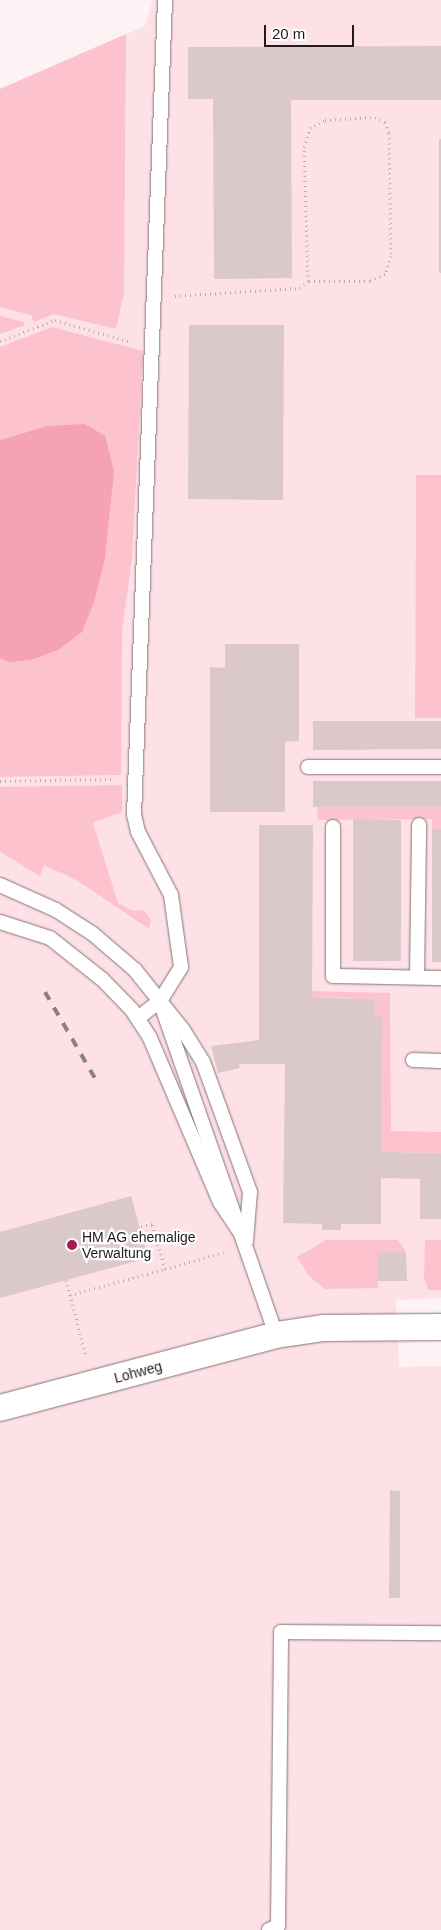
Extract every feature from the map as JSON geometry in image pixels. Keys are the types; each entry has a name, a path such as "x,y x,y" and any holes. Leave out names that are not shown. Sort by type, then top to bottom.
{"street":[{"name":"Lohweg","path":"0,1408 276,1335 324,1328 441,1327"}],"lane":[{"path":"138,1018 160,1001 181,966 177,923 171,895 138,832 134,815 142,557 153,348 165,0"},
{"path":"308,767 441,767"},
{"path":"417,977 419,825"},
{"path":"333,827 333,976 441,978"},
{"path":"0,885 56,910 93,934 135,970 160,1001 203,1062 250,1192 246,1243"},
{"path":"0,922 50,938 68,950 102,979 138,1018 150,1038 220,1202 246,1243"},
{"path":"160,1001 246,1243 276,1335"},
{"path":"413,1060 441,1061"},
{"path":"269,1930 278,1926 281,1632 441,1633"}],"path":[{"path":"155,297 300,288 308,280 370,281 385,274 391,256 389,133 385,122 375,117 325,120 310,128 304,147 308,280"},
{"path":"0,341 55,320 153,348"},
{"path":"0,781 136,779"},
{"path":"139,1227 152,1224 165,1268"},
{"path":"70,1295 246,1243"},
{"path":"66,1280 93,1384"}],"shaded area":[{"path":"153,0 441,0 441,475 416,476 415,718 441,718 441,1298 396,1300 399,1367 441,1366 441,1930 0,1930 0,89 145,26"},
{"path":"126,34 124,293 116,329 54,314 34,322 31,315 0,307 0,89"},
{"path":"0,316 24,322 25,325 0,334"},
{"path":"52,327 143,351 132,558 122,631 121,775 0,777 0,658 9,662 47,426 0,440 0,347"},
{"path":"85,424 105,436 114,471 105,558 94,602 82,632 58,650 31,660 9,662 0,658 0,440 47,426"},
{"path":"416,475 441,475 441,718 415,718"},
{"path":"122,785 122,812 93,823 118,903 133,911 144,910 151,920 149,929 78,881 44,865 40,876 0,852 0,787"},
{"path":"317,807 441,807 441,829 432,829 432,819 318,820"},
{"path":"312,991 390,993 391,1131 441,1132 441,1153 381,1152 382,1017 375,1017 348,998 312,997"},
{"path":"326,1240 398,1240 406,1252 377,1252 378,1288 325,1289 309,1276 297,1257"},
{"path":"425,1240 441,1240 441,1290 428,1290 424,1277"}],"building":[{"path":"441,46 441,100 291,100 292,278 214,279 213,99 188,99 188,47"},
{"path":"439,139 441,139 441,273 439,273"},
{"path":"189,325 284,325 283,500 188,499"},
{"path":"225,644 299,644 299,741 285,742 285,812 210,812 210,667 225,668"},
{"path":"313,721 441,721 441,749 313,750"},
{"path":"313,781 441,781 441,807 313,807"},
{"path":"353,819 401,820 401,961 353,961"},
{"path":"259,825 313,825 312,997 375,1000 375,1017 382,1017 381,1152 441,1153 441,1219 420,1219 420,1179 381,1178 381,1224 341,1224 341,1230 322,1230 322,1224 283,1223 285,1064 239,1064 240,1068 218,1073 211,1046 259,1040"},
{"path":"432,829 441,829 441,962 432,962"},
{"name":"HM AG ehemalige Verwaltung","path":"131,1196 148,1258 0,1298 0,1232"},
{"path":"377,1252 406,1252 407,1281 377,1281"},
{"path":"390,1490 400,1491 400,1598 389,1598"}],"railway":[{"path":"45,992 99,1085"}],"place":[{"name":"HM AG ehemalige Verwaltung","path":"72,1245"}]}
